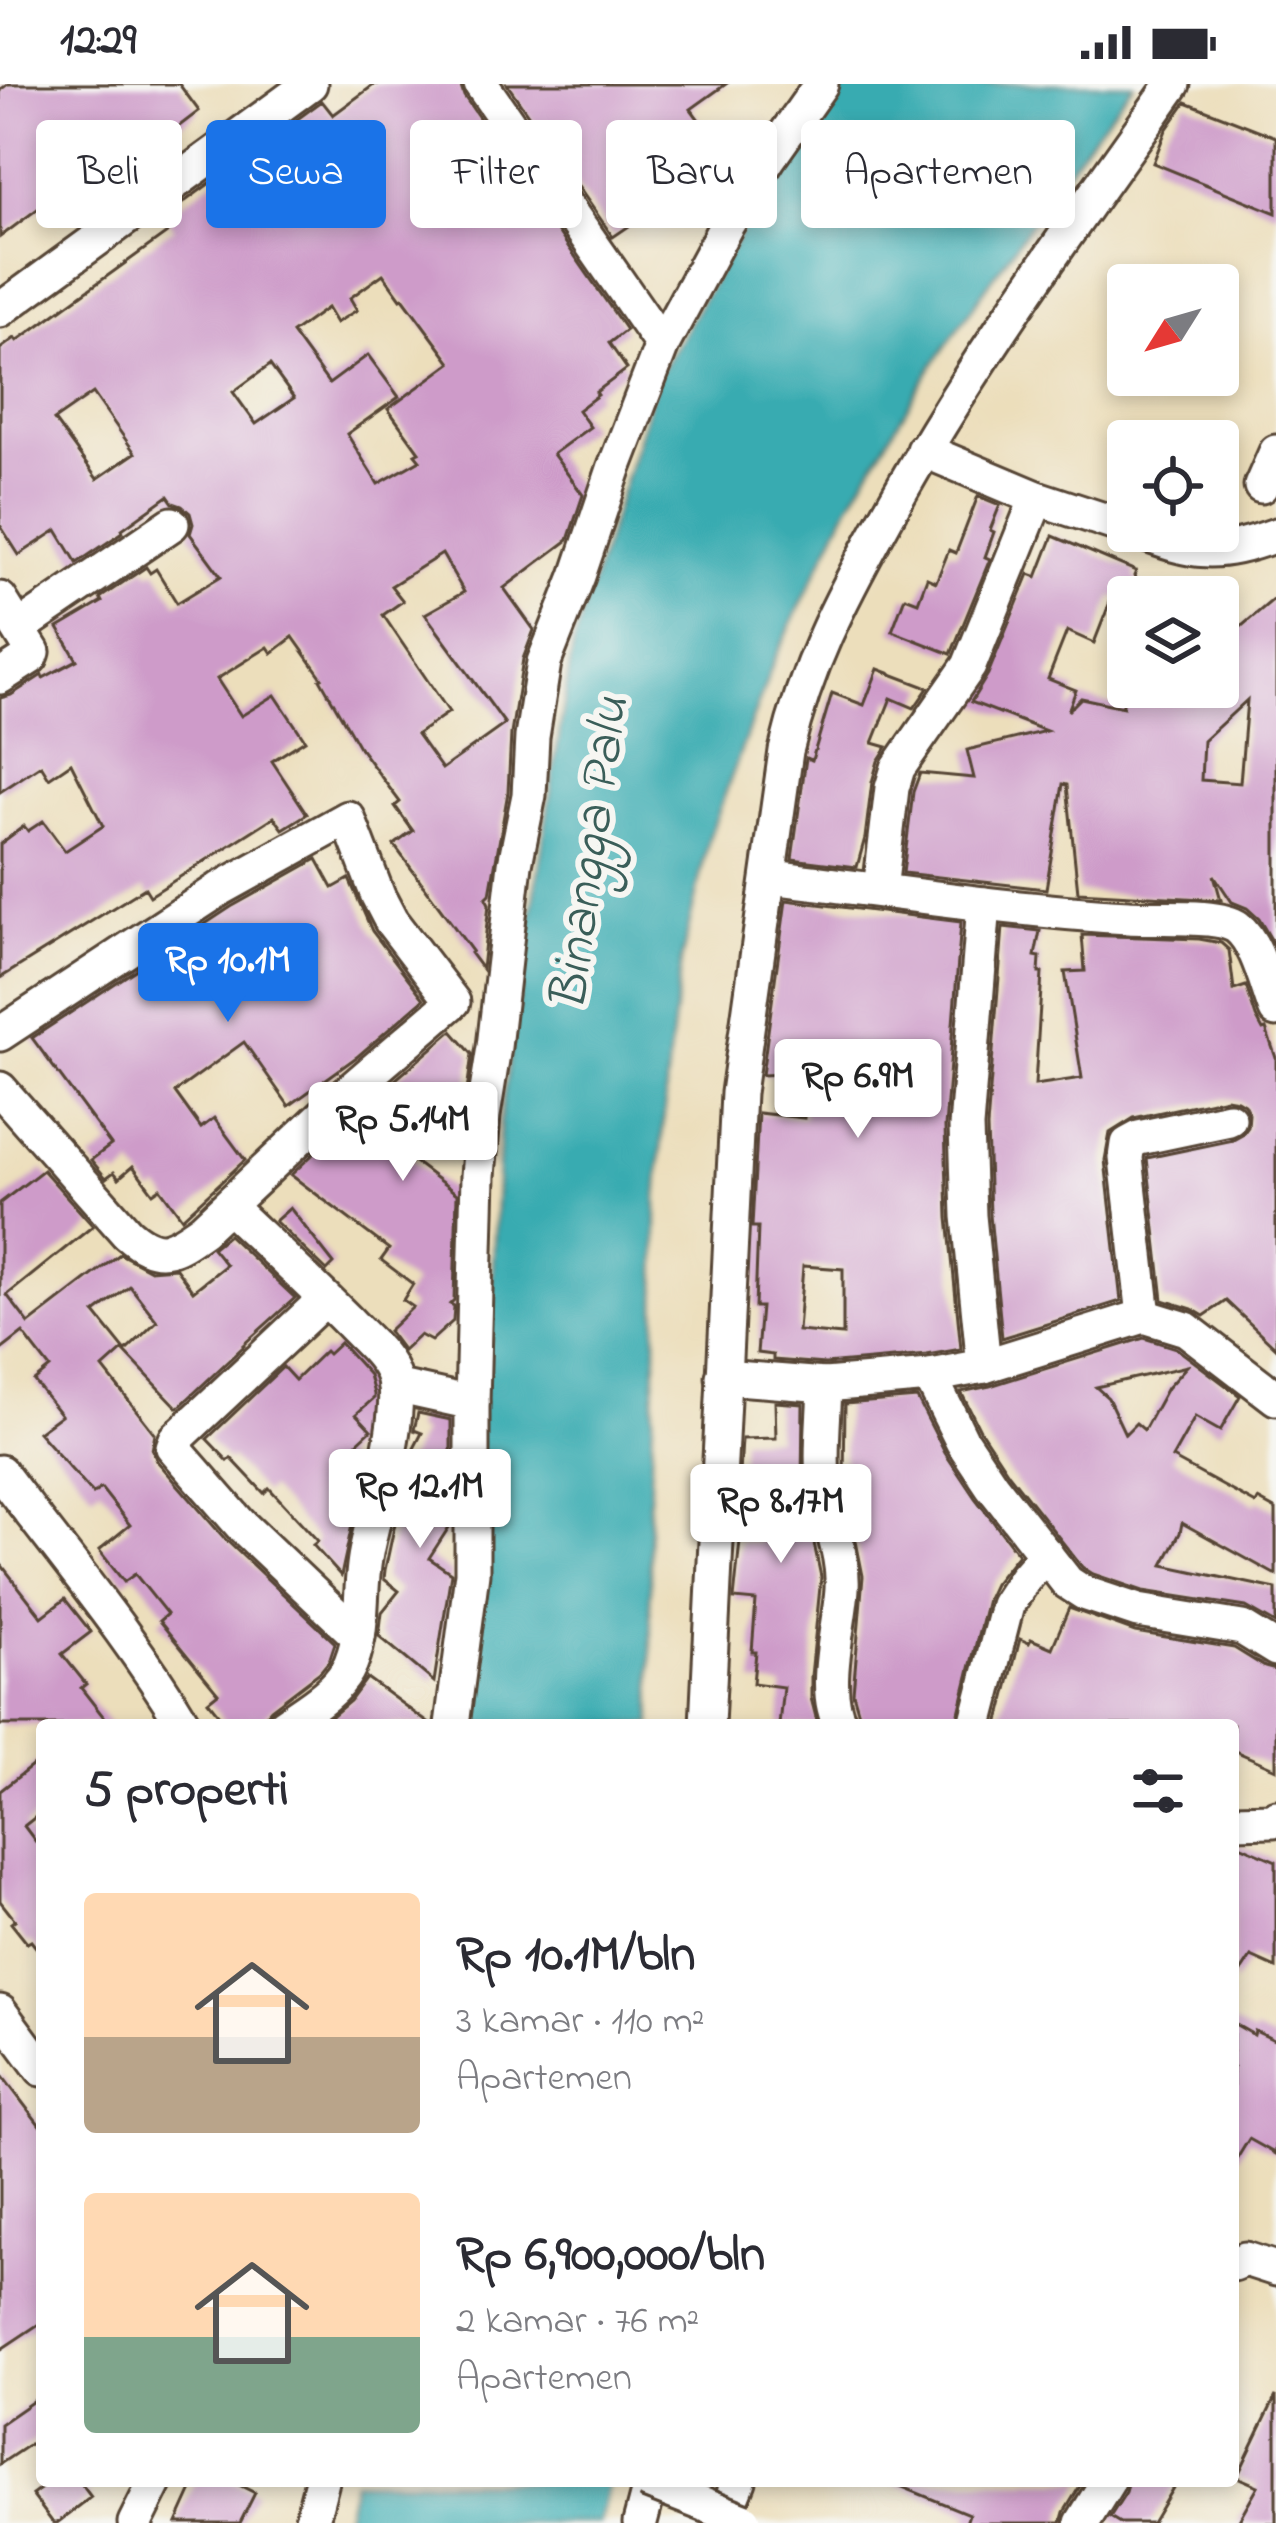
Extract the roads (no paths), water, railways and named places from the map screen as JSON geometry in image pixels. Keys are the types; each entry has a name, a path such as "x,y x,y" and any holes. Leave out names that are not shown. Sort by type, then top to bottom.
{"street":[{"path":"0,310 310,84"},
{"path":"481,84 662,345"},
{"path":"453,1719 472,1573 472,1403 483,1116 544,662 662,345 726,226 821,84"},
{"path":"707,1719 739,1093 786,751 800,696 844,594 923,450 977,364 1173,84"},
{"path":"923,450 1037,498 1107,521"},
{"path":"1261,486 1276,452"},
{"path":"880,890 898,769 969,666 1037,498"},
{"path":"19,628 172,524"},
{"path":"1239,547 1276,535"},
{"path":"0,599 32,655 0,677"},
{"path":"0,1034 220,889 348,818 391,921 494,1047"},
{"path":"770,877 984,904 1126,917 1220,919 1238,928 1250,943 1276,1010"},
{"path":"984,904 966,1127 969,1216 984,1366"},
{"path":"0,1089 111,1215 145,1248 162,1250 177,1246 229,1207 346,1094 453,1002"},
{"path":"1144,1316 1128,1144 1229,1119"},
{"path":"229,1207 384,1360 395,1385 386,1465 364,1557 358,1636 346,1672 325,1696 292,1719"},
{"path":"325,1299 176,1439 173,1447 241,1525 358,1636"},
{"path":"723,1377 825,1385 930,1376 984,1366 1144,1316 1186,1329 1276,1398"},
{"path":"930,1376 962,1441 1067,1582 1084,1593 1138,1611 1242,1628 1276,1649"},
{"path":"395,1385 472,1403"},
{"path":"825,1385 824,1495 843,1583 832,1685 838,1719"},
{"path":"0,1472 110,1612 180,1719"},
{"path":"978,1719 1007,1605 1046,1554"},
{"path":"1239,1821 1275,1819"},
{"path":"0,2012 36,2061"},
{"path":"1239,2261 1245,2258 1276,2269"},
{"path":"135,2523 153,2487"},
{"path":"311,2523 320,2487"},
{"path":"640,2523 647,2487"},
{"path":"663,2487 740,2519 740,2487"},
{"path":"1082,2523 1104,2487"}],"water":[{"path":"846,84 1134,84 1075,159 1075,120 820,120"},
{"name":"Binangga Palu","path":"801,147 801,228 1028,228 930,369 849,505 775,658 709,838 681,961 657,1200 649,1503 652,1719 471,1719 473,1491 492,1283 500,1121 573,644 657,378 744,228 777,228 777,180"},
{"path":"352,2487 608,2487 600,2523 343,2523"}]}
